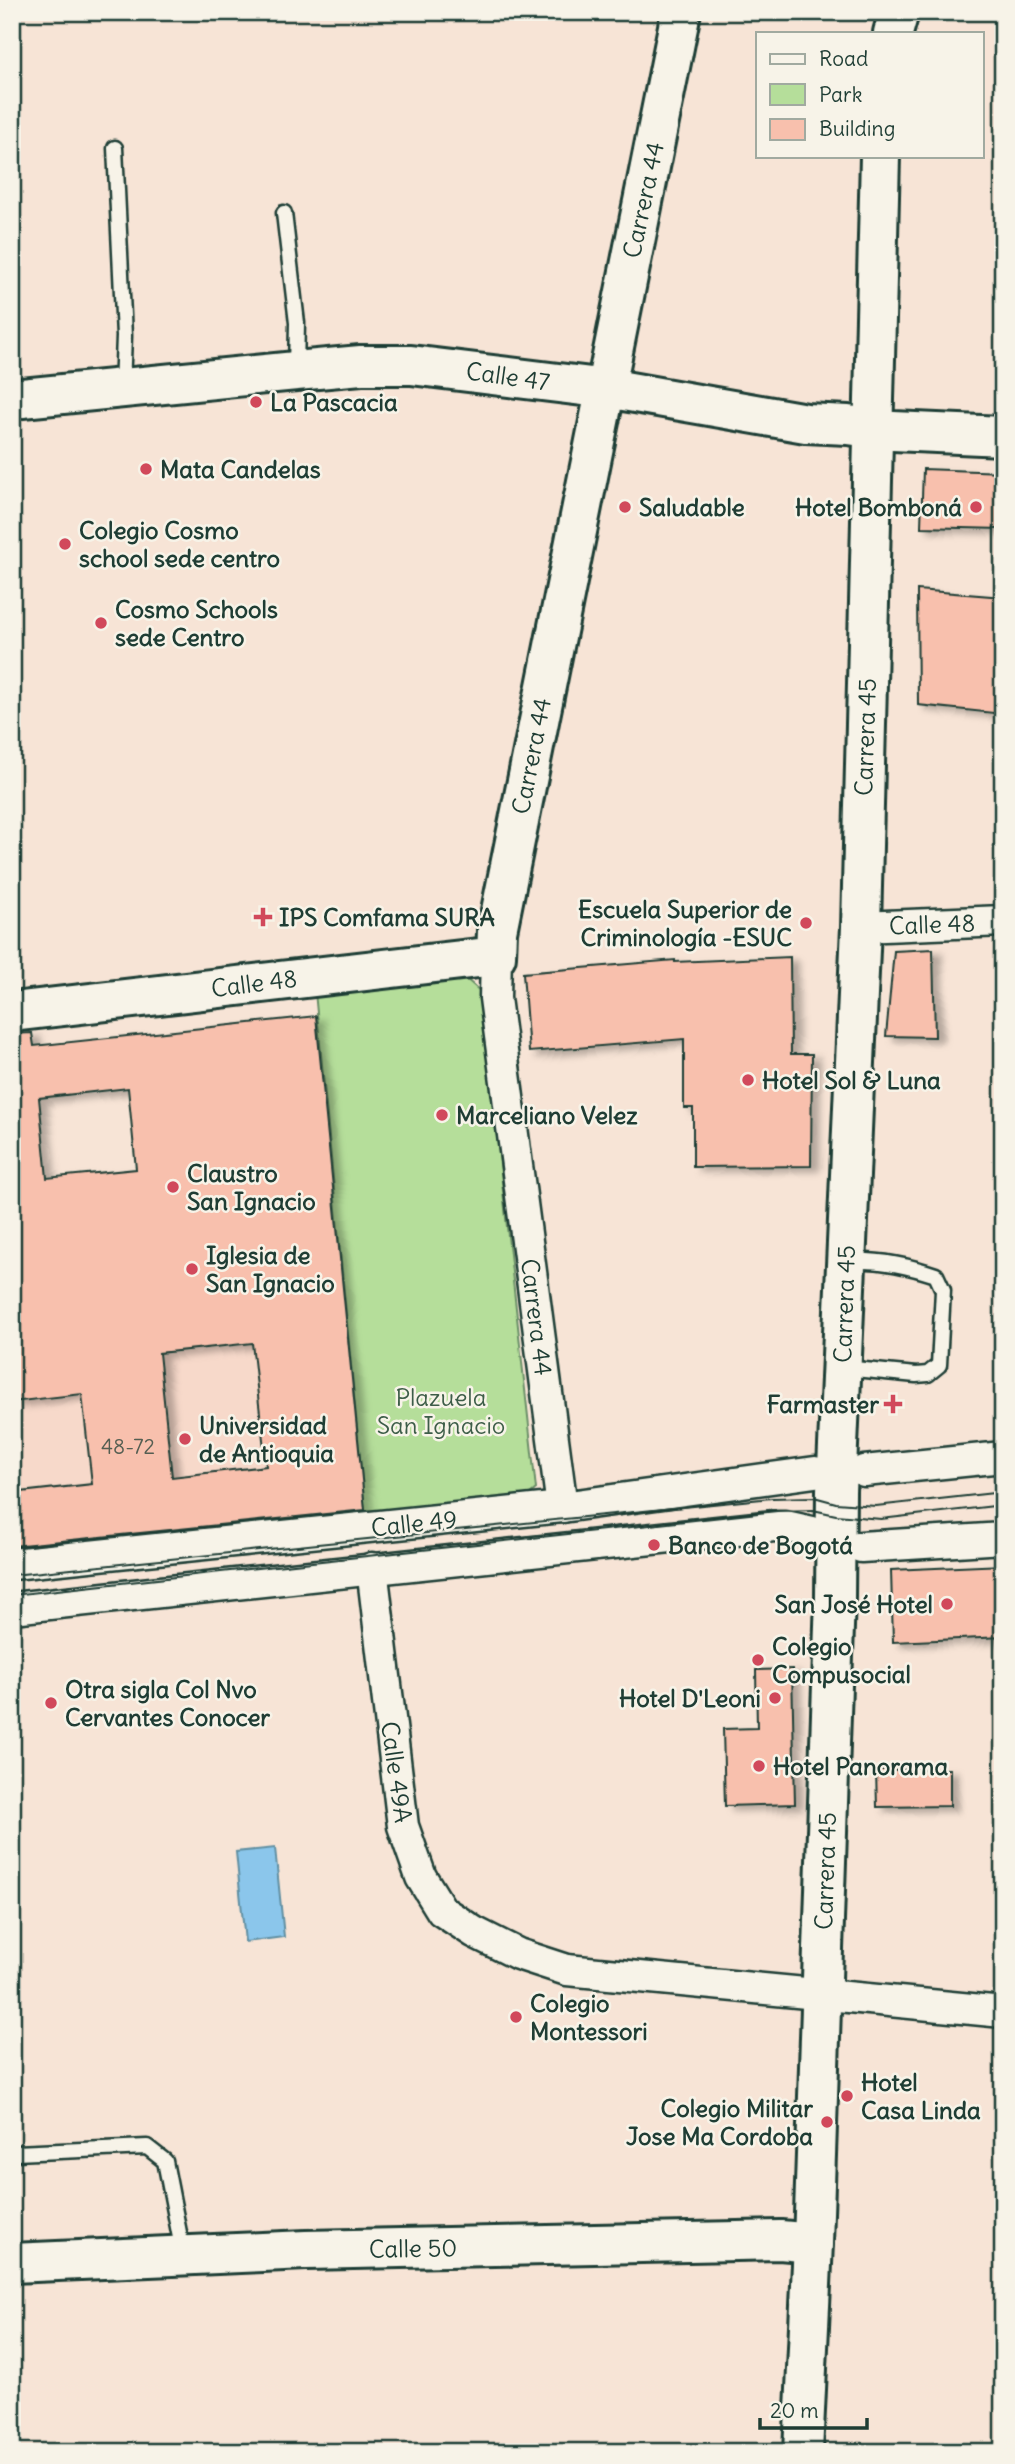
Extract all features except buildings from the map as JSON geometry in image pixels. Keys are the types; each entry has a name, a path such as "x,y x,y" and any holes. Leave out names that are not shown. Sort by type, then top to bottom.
{"street":[{"name":"Carrera 44","path":"562,1507 495,998 497,931 681,12"},
{"path":"883,32 884,12"},
{"path":"893,32 899,12"},
{"name":"Carrera 45","path":"803,2452 813,2243 842,1368 860,927 880,158"},
{"name":"Calle 47","path":"12,399 361,365 411,365 605,390 806,423 1003,436"},
{"name":"Calle 48","path":"860,927 1003,921"},
{"name":"Calle 48","path":"12,1012 496,956"},
{"path":"864,1471 1003,1457"},
{"name":"Calle 49","path":"12,1564 562,1507 815,1472"},
{"name":"Calle 49","path":"12,1608 774,1526 812,1532"},
{"path":"861,1547 1003,1538"},
{"name":"Calle 49A","path":"372,1568 403,1826 421,1877 442,1910 474,1932 518,1954 567,1970 821,1994"},
{"path":"821,1994 1003,2012"},
{"name":"Calle 50","path":"12,2263 184,2254 780,2240 813,2243"}],"lane":[{"path":"115,148 124,336 122,389"},
{"path":"284,213 297,323 296,371"},
{"path":"842,1368 928,1374 939,1365 943,1290 936,1275 914,1267 871,1260 846,1261"},
{"path":"16,2154 147,2147 165,2161 184,2254"}],"shaded area":[{"name":"Universidad de Antioquia","path":"347,1311 366,1520 12,1558 12,1358 49,1345"}],"green space":[{"name":"Plazuela San Ignacio","path":"464,977 481,992 536,1489 530,1494 366,1520 315,992"}],"water":[{"path":"275,1848 284,1937 245,1942 236,1852"}],"tram line":[{"path":"12,1575 772,1498 814,1497 836,1503 876,1506 1003,1492"},
{"path":"12,1595 777,1511 813,1510 881,1519 1003,1505"}],"place":[{"name":"La Pascacia","path":"256,402"},
{"name":"Mata Candelas","path":"146,469"},
{"name":"Saludable","path":"625,507"},
{"name":"Hotel Bomboná","path":"976,507"},
{"name":"Colegio Cosmo school sede centro","path":"65,544"},
{"name":"Cosmo Schools sede Centro","path":"101,623"},
{"name":"IPS Comfama SURA","path":"263,917"},
{"name":"Escuela Superior de Criminología -ESUC","path":"806,923"},
{"name":"Hotel Sol & Luna","path":"748,1080"},
{"name":"Marceliano Velez","path":"442,1115"},
{"name":"Claustro San Ignacio","path":"173,1187"},
{"name":"Iglesia de San Ignacio","path":"192,1269"},
{"name":"Farmaster","path":"893,1404"},
{"name":"Universidad de Antioquia","path":"185,1439"},
{"name":"Banco de Bogotá","path":"654,1545"},
{"name":"San José Hotel","path":"947,1604"},
{"name":"Colegio Compusocial","path":"758,1660"},
{"name":"Hotel D'Leoni","path":"775,1698"},
{"name":"Otra sigla Col Nvo Cervantes Conocer","path":"51,1703"},
{"name":"Hotel Panorama","path":"759,1766"},
{"name":"Colegio Montessori","path":"516,2017"},
{"name":"Hotel Casa Linda","path":"847,2096"},
{"name":"Colegio Militar Jose Ma Cordoba","path":"827,2122"}]}
